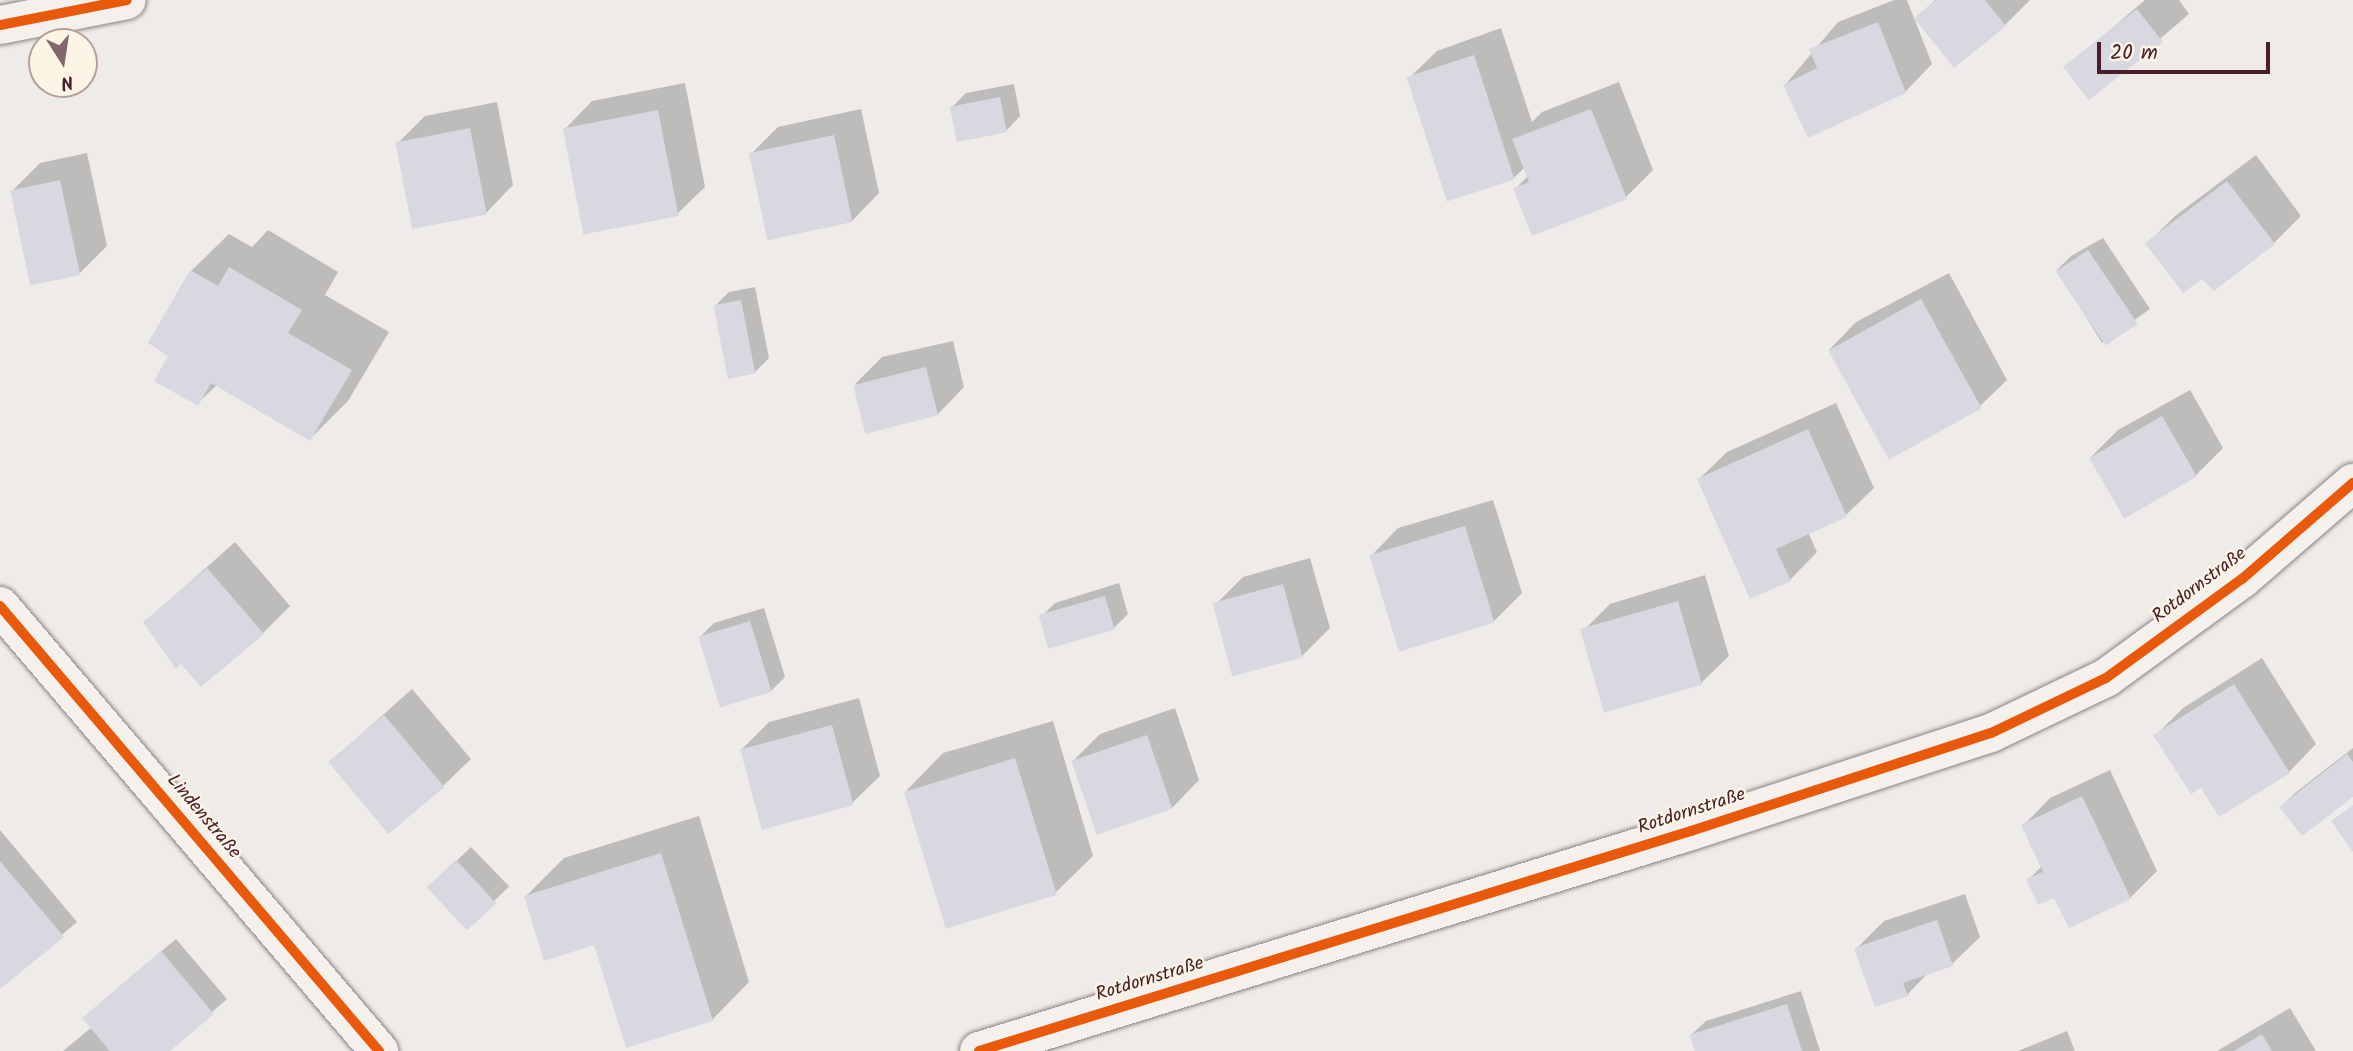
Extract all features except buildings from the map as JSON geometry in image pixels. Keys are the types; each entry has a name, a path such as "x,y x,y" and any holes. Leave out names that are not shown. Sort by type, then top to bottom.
{"street":[{"path":"0,25 127,0"},
{"name":"Rotdornstraße","path":"979,1051 1691,831 1991,733 2106,678 2242,579 2353,483"},
{"name":"Lindenstraße","path":"0,606 379,1051"}],"cycle path":[{"path":"0,25 127,0"},
{"path":"979,1051 1691,831 1991,733 2106,678 2242,579 2353,483"},
{"path":"0,606 379,1051"}]}
